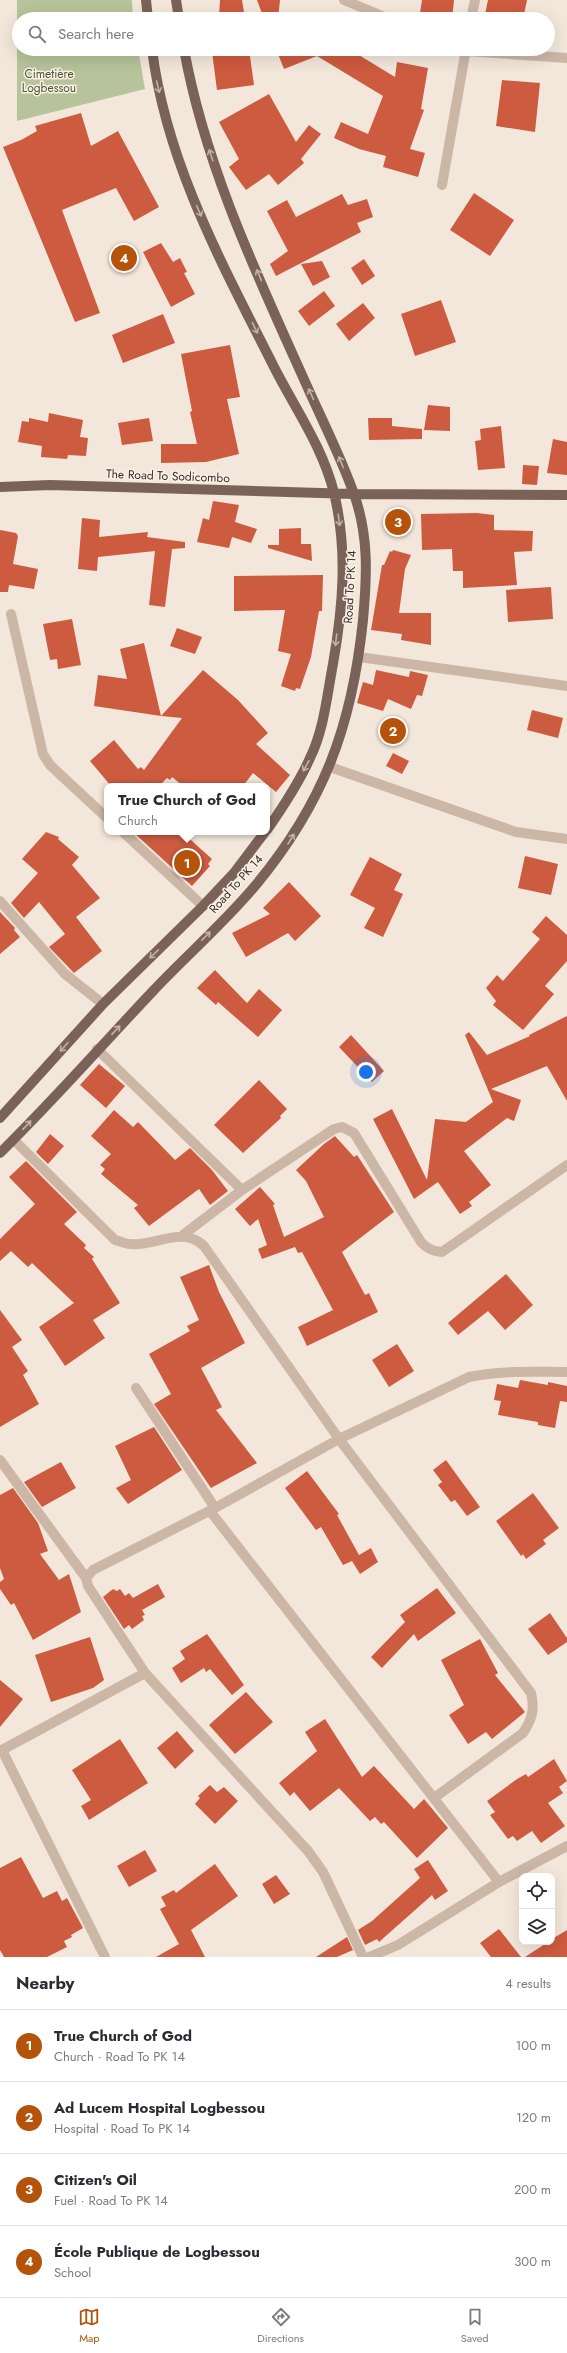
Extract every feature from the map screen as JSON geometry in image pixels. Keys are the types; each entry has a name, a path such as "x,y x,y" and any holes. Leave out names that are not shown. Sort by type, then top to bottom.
{"main road":[{"path":"146,0 147,12"},
{"path":"176,0 178,12"},
{"name":"Road To PK 14","path":"153,56 155,75 169,133 188,186 270,360 313,439 334,494 342,546 344,581 335,653 324,712 311,756 292,792 270,825"},
{"name":"Road To PK 14","path":"0,1153 14,1140 97,1050 253,889 285,848 313,801 330,767 348,716 359,657 366,582 365,542 354,494 218,178 201,125 186,56"},
{"name":"The Road To Sodicombo","path":"0,487 50,485 334,494 567,495"},
{"name":"Road To PK 14","path":"0,1118 103,1004 203,906 234,872 263,835"}],"street":[{"path":"344,0 372,12"},
{"path":"472,12 475,0"},
{"path":"442,185 463,56"},
{"path":"541,56 567,58"},
{"path":"11,614 43,754 50,765 104,815"},
{"path":"359,657 567,686"},
{"path":"330,767 516,832 567,839"},
{"path":"126,835 203,906"},
{"path":"0,901 65,974 103,1004"},
{"path":"97,1050 242,1190"},
{"path":"183,1235 242,1190 334,1129 342,1127 354,1133 421,1242 427,1248 442,1252 567,1164"},
{"path":"14,1140 115,1240 129,1244 183,1235 196,1239 204,1246 339,1439 531,1693 534,1706 532,1718 523,1733 434,1798"},
{"path":"86,1578 94,1570 212,1510 339,1439 469,1377 490,1372 567,1372"},
{"path":"136,1388 212,1510 499,1882"},
{"path":"0,1460 86,1578 88,1586 145,1673 308,1851 323,1872 363,1957"},
{"path":"105,1957 1,1750 145,1673"},
{"path":"369,1957 398,1945 499,1882 567,1846"}],"green space":[{"name":"Cimetière Logbessou","path":"17,0 132,0 133,12 17,12"},
{"name":"Cimetière Logbessou","path":"17,56 139,56 145,89 17,121"}],"building":[{"path":"220,0 242,0 244,12 219,12"},
{"path":"257,0 280,0 279,12 261,12"},
{"path":"422,0 454,0 453,12 420,12"},
{"path":"488,0 527,0 524,12 485,12"},
{"path":"213,56 250,56 254,85 217,90"},
{"path":"279,56 317,56 284,69"},
{"path":"317,56 360,56 395,77 397,62 428,68 421,109 424,110 410,149 425,153 418,177 383,167 386,156 359,149 334,138 341,122 368,134 383,96"},
{"path":"502,80 540,83 535,132 496,126"},
{"path":"269,94 296,142 309,125 321,134 301,159 304,163 278,185 269,174 246,190 229,167 239,159 219,122"},
{"path":"81,113 91,146 118,131 159,207 134,221 116,188 62,210 100,313 75,322 3,147 21,140 37,131 35,126"},
{"path":"474,193 514,220 490,256 450,230"},
{"path":"342,194 348,205 367,199 373,217 357,223 361,232 276,276 270,264 288,251 267,211 287,200 296,217"},
{"path":"161,243 173,262 180,258 187,272 184,273 195,294 171,307 143,252"},
{"path":"364,259 375,276 362,285 351,268"},
{"path":"322,261 330,277 313,286 301,264"},
{"path":"324,291 335,306 309,326 298,311"},
{"path":"441,300 456,342 415,356 401,314"},
{"path":"363,303 375,318 349,341 336,324"},
{"path":"163,314 175,343 123,363 112,335"},
{"path":"230,345 240,397 227,399 239,454 206,462 161,463 161,444 197,444 190,412 192,411 181,354"},
{"path":"428,405 450,407 450,431 424,430"},
{"path":"49,413 83,420 80,437 88,438 86,456 68,455 67,459 41,457 42,446 18,442 22,421 29,422 29,418 48,422"},
{"path":"149,418 153,441 122,445 118,423"},
{"path":"368,418 392,418 392,426 422,429 422,439 369,440"},
{"path":"501,426 505,468 478,470 475,441 481,440 480,429"},
{"path":"553,439 567,442 567,475 547,473"},
{"path":"523,465 539,466 537,485 522,484"},
{"path":"213,501 239,505 235,522 257,529 251,543 232,537 229,548 197,542 203,518 209,520"},
{"path":"477,513 494,515 494,530 533,531 532,551 514,552 517,585 463,588 463,571 453,571 452,549 422,550 421,514"},
{"path":"82,518 100,520 99,537 148,532 147,537 185,542 185,548 172,549 165,607 149,605 155,551 98,557 97,571 78,569"},
{"path":"301,528 301,544 311,544 312,561 268,548 268,545 279,545 279,529"},
{"path":"0,530 16,533 18,536 13,564 38,569 34,589 9,585 8,592 0,592"},
{"path":"393,550 411,555 405,569 399,613 431,613 431,645 401,640 402,634 371,630 382,565 384,565 390,551 392,552"},
{"path":"323,575 322,611 319,611 311,657 300,689 296,688 295,691 281,686 291,654 278,651 285,610 234,611 234,576"},
{"path":"551,587 553,619 508,622 506,590"},
{"path":"72,619 81,665 58,669 57,659 50,660 43,624"},
{"path":"177,628 202,637 195,654 170,646"},
{"path":"144,643 161,716 94,706 98,675 127,679 120,649"},
{"path":"203,670 238,700 268,733 256,744 290,775 276,792 270,787 270,783 265,783 253,773 245,783 179,783 172,777 170,780 167,778 162,783 108,783 90,761 114,740 138,769 141,767 144,770 182,718 161,716"},
{"path":"376,670 409,677 410,671 428,675 422,696 417,695 411,709 388,699 383,711 357,703 363,682 373,685"},
{"path":"532,710 563,718 558,738 527,730"},
{"path":"393,753 409,761 402,774 386,766"},
{"path":"46,832 59,837 58,839 79,857 72,865 100,898 76,917 102,951 74,973 49,947 65,934 39,902 24,918 11,903 38,873 22,859"},
{"path":"136,835 185,835 212,859 208,864 210,866 192,886"},
{"path":"525,856 558,864 551,895 518,888"},
{"path":"370,857 402,874 394,890 403,894 383,937 364,928 375,908 350,895"},
{"path":"289,882 321,916 295,941 288,933 246,957 232,933 270,914 263,908"},
{"path":"0,912 15,928 14,930 20,937 0,954"},
{"path":"546,916 567,935 567,961 545,986 554,994 523,1030 493,1005 496,1001 486,988 497,975 503,981 540,939 532,932"},
{"path":"215,970 247,1003 259,989 282,1010 258,1037 218,1002 216,1005 197,988"},
{"path":"567,1016 567,1101 547,1066 491,1089 521,1100 514,1121 507,1118 464,1151 491,1185 469,1202 472,1206 460,1214 438,1182 414,1199 373,1119 392,1109 427,1180 435,1119 466,1122 493,1102 465,1035 469,1032 487,1055 530,1036 529,1035"},
{"path":"351,1035 384,1071 372,1082 339,1047"},
{"path":"99,1064 125,1086 106,1108 80,1085"},
{"path":"259,1080 287,1109 280,1116 281,1118 243,1153 214,1125"},
{"path":"114,1110 133,1127 138,1122 175,1160 190,1148 212,1170 228,1191 210,1205 199,1189 149,1226 134,1208 138,1205 101,1174 105,1169 100,1165 111,1154 91,1136"},
{"path":"50,1134 64,1146 48,1164 36,1152"},
{"path":"335,1136 354,1157 357,1155 394,1212 342,1252 365,1295 369,1293 378,1312 307,1346 298,1327 333,1310 302,1252 298,1253 295,1247 262,1259 258,1249 267,1245 258,1219 250,1226 235,1209 260,1187 275,1204 273,1205 284,1237 324,1217 306,1181 296,1170"},
{"path":"26,1161 77,1212 64,1224 86,1245 84,1248 94,1257 92,1259 120,1303 93,1320 105,1338 65,1366 39,1327 74,1303 32,1263 28,1267 11,1251 0,1261 0,1239 35,1204 9,1177"},
{"path":"209,1265 219,1292 245,1343 201,1368 222,1407 216,1410 257,1463 211,1488 154,1404 171,1394 149,1354 190,1331 187,1326 199,1320 180,1277"},
{"path":"506,1274 533,1305 505,1330 488,1311 458,1335 448,1323"},
{"path":"0,1310 22,1340 12,1347 28,1371 23,1375 39,1404 0,1427"},
{"path":"397,1344 414,1371 389,1387 372,1360"},
{"path":"520,1380 548,1385 548,1382 567,1386 567,1402 560,1401 555,1428 538,1425 538,1422 498,1415 501,1401 494,1400 497,1384 518,1388"},
{"path":"154,1427 182,1470 128,1504 116,1488 131,1480 115,1446"},
{"path":"446,1460 480,1507 467,1516 455,1500 451,1502 438,1485 442,1482 433,1470"},
{"path":"61,1462 76,1488 42,1507 24,1482"},
{"path":"307,1471 339,1514 337,1515 359,1555 371,1548 378,1562 360,1574 352,1561 343,1565 321,1527 316,1530 285,1488"},
{"path":"13,1488 38,1523 48,1551 40,1554 59,1580 69,1574 81,1612 33,1640 14,1603 11,1605 0,1589 0,1582 4,1579 0,1568 0,1495"},
{"path":"533,1493 559,1528 543,1540 546,1544 526,1559 523,1554 521,1556 496,1521"},
{"path":"158,1584 165,1597 142,1610 145,1615 142,1616 144,1620 132,1629 129,1625 124,1629 103,1597 113,1589 117,1591 120,1589 125,1596 129,1593 133,1598"},
{"path":"437,1588 456,1613 418,1641 414,1634 382,1668 371,1657 405,1622 400,1615"},
{"path":"550,1613 567,1638 567,1642 548,1655 528,1629"},
{"path":"207,1634 244,1685 232,1695 210,1669 206,1672 204,1668 181,1683 172,1668 185,1659 180,1651"},
{"path":"90,1637 104,1680 93,1688 51,1702 35,1655"},
{"path":"480,1639 498,1673 495,1675 525,1712 492,1739 486,1732 468,1744 449,1715 464,1705 441,1660"},
{"path":"0,1680 23,1699 0,1727"},
{"path":"246,1692 273,1722 235,1754 209,1725"},
{"path":"325,1719 362,1777 374,1766 414,1809 424,1799 448,1828 417,1858 384,1822 381,1824 375,1817 370,1821 339,1788 310,1811 294,1792 290,1796 279,1783 317,1751 305,1732"},
{"path":"177,1731 194,1751 175,1769 157,1748"},
{"path":"120,1739 148,1783 89,1820 81,1806 91,1800 72,1770"},
{"path":"554,1759 567,1781 559,1787 563,1793 548,1803 565,1826 541,1843 532,1831 517,1841 513,1836 508,1839 490,1815 495,1812 487,1801 517,1779 526,1774 528,1777"},
{"path":"210,1785 217,1792 224,1787 238,1801 215,1824 195,1804 200,1798 198,1796"},
{"path":"145,1850 157,1871 129,1887 117,1866"},
{"path":"21,1857 43,1898 57,1891 62,1901 67,1898 83,1928 71,1935 72,1937 64,1941 67,1947 47,1957 4,1957 0,1950 0,1868"},
{"path":"428,1860 448,1891 435,1900 432,1895 379,1942 377,1939 365,1945 358,1930 372,1921 420,1878 414,1869"},
{"path":"215,1864 238,1896 191,1930 205,1957 156,1957 179,1944 160,1909 166,1906 161,1897 174,1890 176,1893"},
{"path":"276,1875 290,1894 274,1904 262,1884"},
{"path":"499,1929 521,1957 491,1957 480,1943"},
{"path":"567,1930 567,1957 525,1957 543,1945 555,1945 555,1937"},
{"path":"347,1937 353,1950 337,1957 316,1957"}],"place":[{"name":"École Publique de Logbessou","path":"124,258"},
{"name":"Citizen's Oil","path":"398,522"},
{"name":"Ad Lucem Hospital Logbessou","path":"393,731"},
{"name":"True Church of God","path":"187,863"}]}
